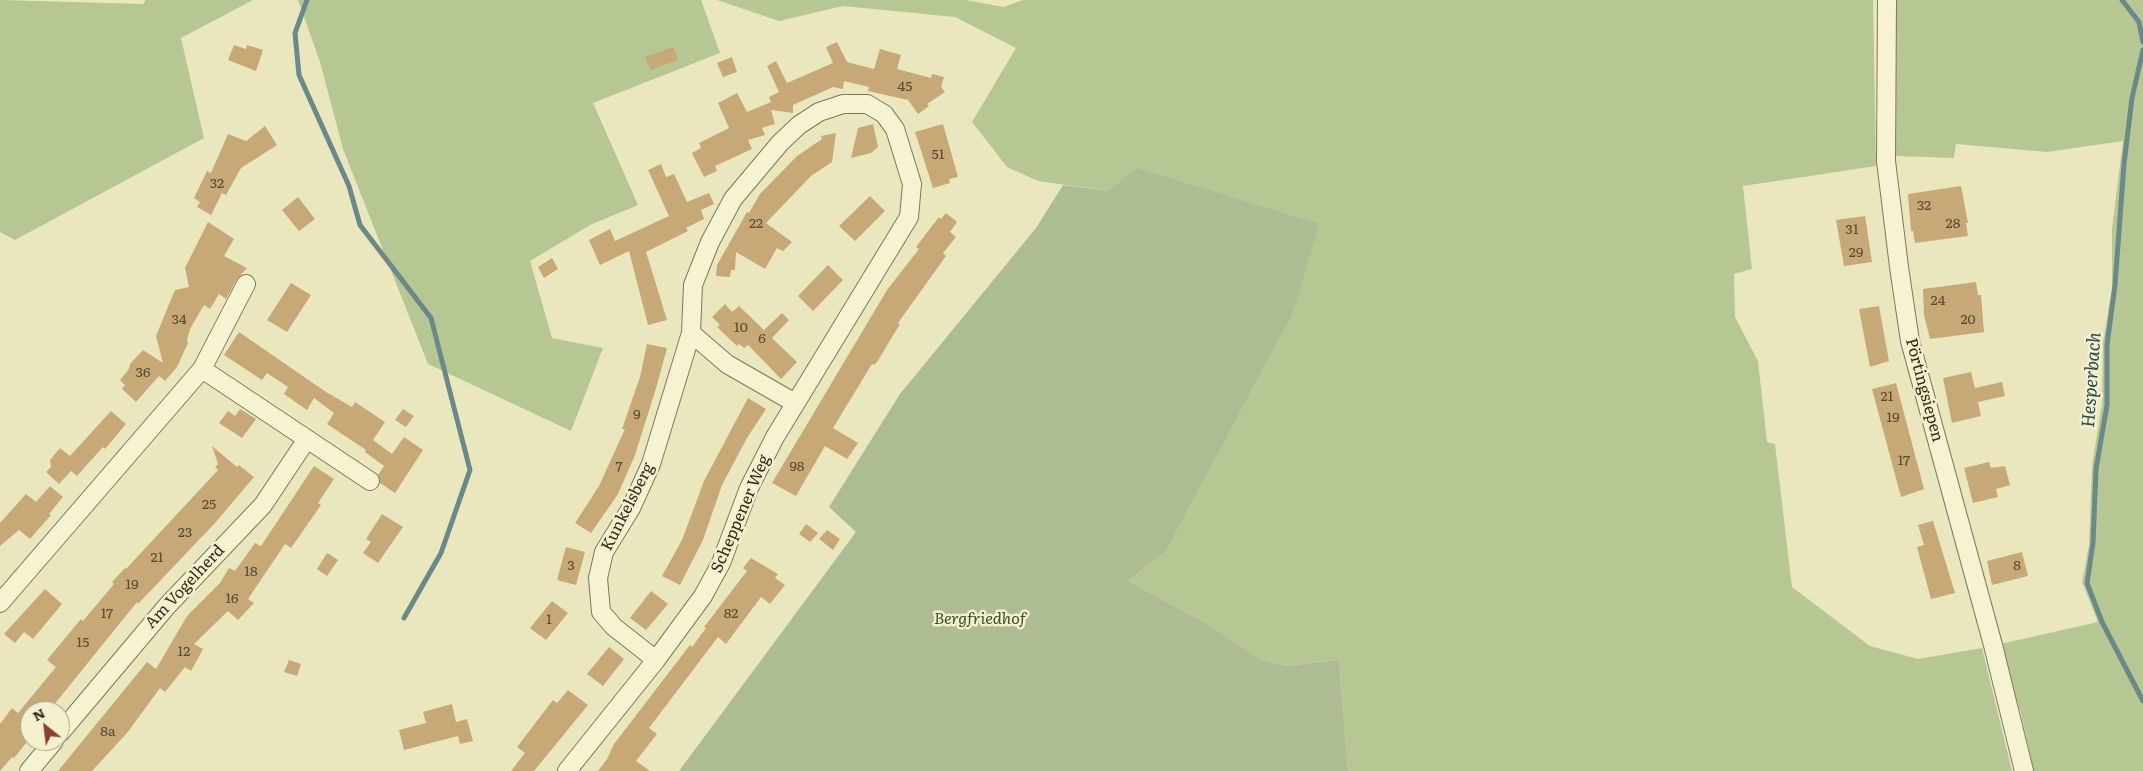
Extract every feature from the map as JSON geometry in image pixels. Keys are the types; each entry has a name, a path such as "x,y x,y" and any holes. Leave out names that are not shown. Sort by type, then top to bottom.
{"street":[{"name":"Pörtingsiepen","path":"1887,0 1886,161 1910,340 1993,644 2024,771"},
{"name":"Kunkelsberg","path":"656,660 614,627 601,612 598,578 604,552 631,508 650,464 691,333 694,285 710,242 733,199 780,143 798,125 819,112 843,104 867,104 884,114 895,128 912,184 909,217"},
{"name":"Scheppener Weg","path":"567,771 656,660 703,596 722,563 749,488 775,437 909,217"},
{"path":"0,604 202,369 246,284"},
{"path":"691,333 727,364 795,403"},
{"path":"202,369 370,481"},
{"name":"Am Vogelherd","path":"70,722 154,620 263,505 307,439"},
{"path":"29,771 46,751"}],"green space":[{"path":"0,0 143,4 146,0 253,0 181,38 204,138 15,240 0,232"},
{"path":"298,0 701,0 720,53 593,103 638,205 590,225 530,261 552,338 603,348 571,431 428,364 343,149 320,62"},
{"path":"717,0 966,0 1003,7 1023,0 1873,0 1876,166 1743,186 1752,269 1734,274 1735,317 1758,361 1767,442 1775,444 1792,587 1870,646 1918,659 1982,648 2012,771 1348,771 1339,660 1285,666 1258,658 1204,622 1128,581 1165,552 1109,191 1038,181 1007,167 972,122 1016,48 955,17 843,6 779,21"},
{"path":"1896,0 2143,0 2143,771 2034,771 2021,714 2000,644 2098,622 2082,582 2089,545 2092,466 2102,403 2103,342 2112,288 2112,229 2123,141 2047,152 1956,144 1954,158 1895,156"},
{"name":"Bergfriedhof","path":"1137,168 1319,224 1293,312 1165,552 1128,581 1204,622 1258,658 1285,666 1339,660 1348,771 679,771 856,532 829,507 900,394 1036,228 1063,185 1109,191"}],"building":[{"path":"837,42 847,62 874,69 880,49 901,55 897,69 931,78 932,74 944,77 941,87 945,92 927,104 929,106 918,114 908,100 868,91 869,87 844,81 843,89 833,87 793,105 793,113 771,110 775,124 762,128 765,135 748,140 752,149 715,166 717,171 704,177 692,153 701,148 699,143 729,128 718,103 737,93 747,112 771,102 769,97 779,92 767,66 776,61 787,83 833,63 826,47"},
{"path":"234,45 246,49 247,45 263,50 256,71 228,60"},
{"path":"673,47 678,60 651,70 645,57"},
{"path":"732,57 737,72 723,77 717,63"},
{"path":"873,124 878,147 871,153 851,158 858,128"},
{"path":"943,124 958,177 949,179 950,183 933,188 915,132"},
{"path":"265,126 277,145 241,168 226,195 222,193 211,215 197,207 200,202 194,198 207,171 211,173 228,134 246,141"},
{"path":"836,133 832,162 811,176 766,223 792,242 783,251 777,248 765,269 736,252 735,270 731,270 730,277 716,276 717,265 747,212 749,213 760,194 797,156 822,139 821,136"},
{"path":"661,164 666,177 674,174 687,202 709,193 714,204 701,210 704,219 686,228 688,231 646,252 667,320 648,325 629,251 600,265 589,240 610,229 615,241 669,216 648,170"},
{"path":"1961,186 1968,223 1966,223 1968,236 1915,243 1913,231 1911,231 1908,194"},
{"path":"870,196 885,211 855,241 839,226"},
{"path":"298,197 315,219 299,231 282,210"},
{"path":"946,213 957,222 950,232 956,237 943,253 946,256 898,323 900,324 877,362 874,365 872,364 833,428 858,443 847,459 825,446 796,496 772,483 887,290 919,249 916,247 939,217 941,219"},
{"path":"1865,216 1872,262 1844,266 1836,220"},
{"path":"208,222 234,239 224,256 247,268 237,279 226,299 219,294 210,309 204,305 191,327 187,339 188,343 177,367 165,381 159,376 136,402 122,389 125,385 120,380 129,369 130,364 143,350 163,363 156,336 175,290 189,287 185,268"},
{"path":"552,258 558,269 544,278 538,267"},
{"path":"828,265 843,280 813,311 798,296"},
{"path":"1976,282 1978,295 1981,295 1984,332 1930,339 1924,315 1923,289"},
{"path":"291,283 311,295 287,332 267,320"},
{"path":"725,304 732,312 739,306 764,330 782,313 789,320 772,338 797,362 781,379 748,345 744,348 739,344 737,346 717,327 720,325 712,317"},
{"path":"1879,306 1889,361 1870,367 1859,309"},
{"path":"239,332 326,392 352,407 355,402 385,422 373,440 392,454 404,437 423,450 395,493 380,483 378,475 384,466 365,452 366,450 327,424 334,413 314,398 307,410 284,394 288,387 267,373 262,380 224,355"},
{"path":"647,344 667,348 657,385 635,455 618,494 591,533 575,523 599,486 625,429 622,429 640,377"},
{"path":"1971,372 1975,388 2002,382 2005,396 1978,402 1981,416 1952,423 1943,378"},
{"path":"1896,383 1924,489 1901,497 1872,389"},
{"path":"748,398 766,409 747,438 722,485 703,540 680,585 662,576 682,540 704,481"},
{"path":"240,409 256,419 242,438 219,423 228,411 235,416"},
{"path":"403,409 414,416 406,427 395,420"},
{"path":"111,411 126,424 105,449 103,447 77,476 71,471 59,484 46,472 51,467 50,460 60,448 70,456"},
{"path":"212,446 237,467 239,465 254,477 215,523 138,604 137,602 57,701 28,701 56,667 47,660 81,619 83,621 114,584 112,582 218,470 215,467 218,464"},
{"path":"1989,462 1991,468 2005,466 2010,485 1996,489 1998,497 1973,503 1964,468"},
{"path":"314,466 334,479 318,503 321,505 291,548 285,544 248,599 254,603 238,620 228,611 194,644 203,649 191,671 185,667 165,692 160,688 127,733 92,771 58,771 147,662 156,669 187,616 220,583 229,568 235,571 255,543 261,546"},
{"path":"50,486 63,497 49,514 51,515 30,539 19,530 0,546 0,523 26,494 36,502"},
{"path":"382,514 403,527 378,563 363,553 371,542 366,539"},
{"path":"1933,521 1955,593 1931,599 1917,547 1924,545 1918,525"},
{"path":"806,524 818,533 810,542 799,534"},
{"path":"827,530 840,539 833,550 819,539"},
{"path":"566,547 585,552 576,585 557,580"},
{"path":"2022,552 2028,576 1992,585 1987,561"},
{"path":"327,553 338,560 327,576 317,569"},
{"path":"751,558 778,574 775,578 785,585 770,604 761,597 726,644 718,637 649,728 657,734 636,761 650,771 598,771 607,759 614,744 690,645 692,647 706,628 704,627 747,571 743,568"},
{"path":"45,589 62,604 33,639 24,632 15,643 4,634"},
{"path":"651,591 668,604 646,630 630,618"},
{"path":"552,601 568,613 546,640 530,628"},
{"path":"609,647 624,659 603,686 587,674"},
{"path":"289,660 301,664 297,676 284,672"},
{"path":"568,690 588,705 534,771 511,771 525,753 517,747 553,700 557,703"},
{"path":"452,704 456,722 467,719 473,741 460,744 458,736 404,750 399,730 426,723 423,712"},
{"path":"12,708 18,713 20,711 20,750 0,771 0,724"}],"waterway":[{"path":"307,0 295,33 299,75 349,186 360,225 431,318 470,470 441,553 404,618"},
{"name":"Hesperbach","path":"2122,0 2139,22 2143,42"},
{"name":"Hesperbach","path":"2143,50 2132,98 2124,164 2115,285 2107,345 2107,405 2096,469 2093,543 2087,583 2102,622 2143,701"}]}
